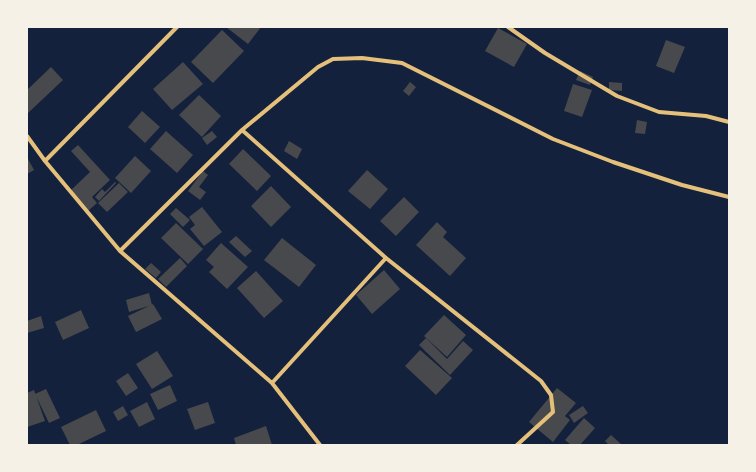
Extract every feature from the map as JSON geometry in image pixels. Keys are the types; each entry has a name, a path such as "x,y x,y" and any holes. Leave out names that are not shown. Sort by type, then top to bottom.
{"street":[{"path":"45,161 178,27"},
{"path":"508,27 545,53 618,96 659,112 706,116 729,122"},
{"path":"120,251 242,130 318,67 333,59 362,58 402,63 553,139 682,186 729,197"},
{"path":"242,130 386,258 541,381 551,395 553,412 517,445"},
{"path":"27,136 45,161 120,251 272,383 320,445"},
{"path":"272,383 386,258"}],"building":[{"path":"226,27 261,27 248,44"},
{"path":"498,28 527,44 514,67 485,51"},
{"path":"222,30 244,51 213,83 191,62"},
{"path":"666,40 685,47 674,73 656,66"},
{"path":"183,62 203,84 172,110 153,89"},
{"path":"51,67 63,80 27,114 27,90"},
{"path":"580,71 593,77 590,85 576,80"},
{"path":"410,82 416,87 409,96 403,91"},
{"path":"609,82 622,83 622,91 609,90"},
{"path":"573,84 592,90 582,117 564,111"},
{"path":"199,95 221,116 202,137 179,115"},
{"path":"142,111 160,127 145,143 128,127"},
{"path":"637,120 647,122 645,134 635,133"},
{"path":"166,131 193,155 177,173 150,149"},
{"path":"212,131 217,137 207,145 202,138"},
{"path":"289,141 302,149 297,159 284,151"},
{"path":"78,145 110,180 92,197 97,203 88,211 70,191 90,172 71,151"},
{"path":"243,149 271,176 257,191 229,164"},
{"path":"135,156 151,171 131,193 115,178"},
{"path":"27,157 34,170 27,174"},
{"path":"367,170 388,189 370,209 348,191"},
{"path":"203,171 208,175 199,187 206,192 200,200 188,191"},
{"path":"115,182 116,183 99,201 95,197 102,189 105,192"},
{"path":"119,183 128,192 107,212 98,203"},
{"path":"271,186 291,207 271,227 251,206"},
{"path":"404,197 419,212 396,236 380,221"},
{"path":"202,207 222,232 204,246 190,229 195,225 189,217"},
{"path":"176,208 190,220 183,227 170,214"},
{"path":"437,222 447,232 443,237 466,258 450,276 416,245"},
{"path":"176,223 203,249 188,264 161,238"},
{"path":"236,236 252,251 245,257 229,242"},
{"path":"282,238 316,265 299,287 264,260"},
{"path":"221,243 248,267 227,289 209,272 214,267 206,260"},
{"path":"180,258 187,266 166,287 158,279"},
{"path":"151,263 161,272 156,278 145,269"},
{"path":"384,270 400,289 372,314 356,295"},
{"path":"256,271 283,301 264,318 237,288"},
{"path":"149,293 152,305 129,312 126,300"},
{"path":"153,304 162,319 136,332 128,316"},
{"path":"81,310 89,328 63,340 55,322"},
{"path":"444,315 466,335 447,357 424,336"},
{"path":"41,316 44,328 27,333 27,321"},
{"path":"426,338 447,359 463,341 473,350 450,375 419,345"},
{"path":"420,350 452,378 436,395 405,366"},
{"path":"157,351 173,376 152,389 136,364"},
{"path":"128,373 138,388 126,396 116,381"},
{"path":"170,385 177,401 158,410 150,394"},
{"path":"557,388 576,403 565,416 570,420 553,442 529,422"},
{"path":"46,389 60,418 49,423 35,394"},
{"path":"34,390 45,421 27,427 27,393"},
{"path":"147,402 155,419 139,427 130,411"},
{"path":"208,402 215,423 195,430 187,409"},
{"path":"123,406 128,415 118,421 113,412"},
{"path":"583,406 588,413 574,423 569,415"},
{"path":"96,410 106,431 77,445 70,445 61,427"},
{"path":"584,418 595,428 580,445 571,445 565,440"},
{"path":"266,426 272,445 236,445 234,438"},
{"path":"611,435 622,445 609,445 605,441"}]}
